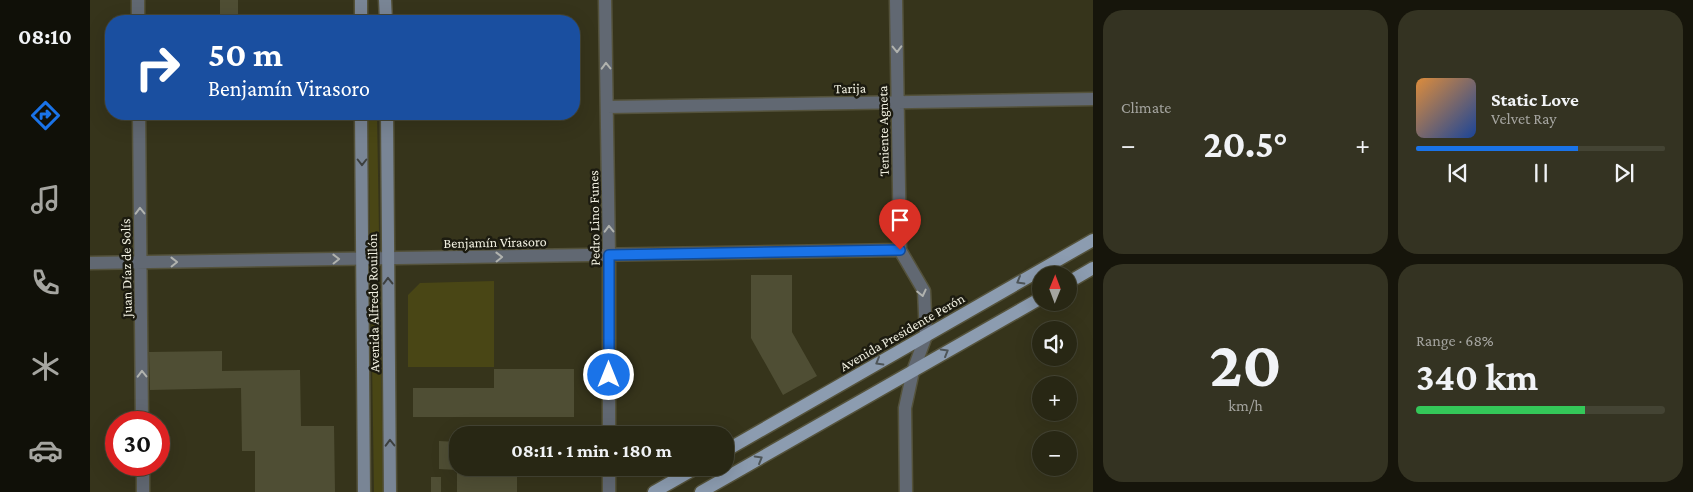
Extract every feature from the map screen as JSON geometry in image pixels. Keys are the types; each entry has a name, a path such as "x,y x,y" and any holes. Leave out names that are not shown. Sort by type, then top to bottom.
{"main road":[{"name":"Avenida Presidente Perón","path":"734,446 1093,240"},
{"path":"1078,277 1093,268"},
{"path":"701,492 1032,303"},
{"path":"654,492 682,476"}],"street":[{"path":"138,0 138,15"},
{"path":"361,0 361,15"},
{"path":"385,0 386,15"},
{"name":"Pedro Lino Funes","path":"605,0 609,255 609,426"},
{"name":"Teniente Agneta","path":"896,0 900,250 924,291 926,336 913,371 904,408 906,492"},
{"name":"Tarija","path":"607,107 1093,99"},
{"name":"Juan Díaz de Solís","path":"139,120 142,411"},
{"name":"Avenida Alfredo Rouillón","path":"362,120 364,492"},
{"name":"Avenida Alfredo Rouillón","path":"386,120 390,492"},
{"name":"Benjamín Virasoro","path":"90,263 900,250"},
{"path":"143,476 143,492"},
{"path":"609,476 609,492"}],"shaded area":[{"path":"368,120 377,120 379,234 370,234"},
{"path":"494,281 494,367 408,367 408,295 420,283"},
{"path":"371,292 380,292 383,492 374,492"}],"building":[{"path":"220,0 238,0 238,14 220,14"},
{"path":"751,275 792,275 792,332 817,376 783,395 751,338"},
{"path":"222,351 222,371 300,370 301,426 334,426 335,492 255,492 255,451 242,451 241,388 150,390 149,352"},
{"path":"494,369 574,369 574,417 413,417 413,388 494,388"},
{"path":"439,441 449,442 449,470 439,469"},
{"path":"457,476 517,476 517,492 457,492"},
{"path":"431,477 441,477 441,492 431,492"}],"route":[{"path":"609,375 609,255 900,250"}]}
